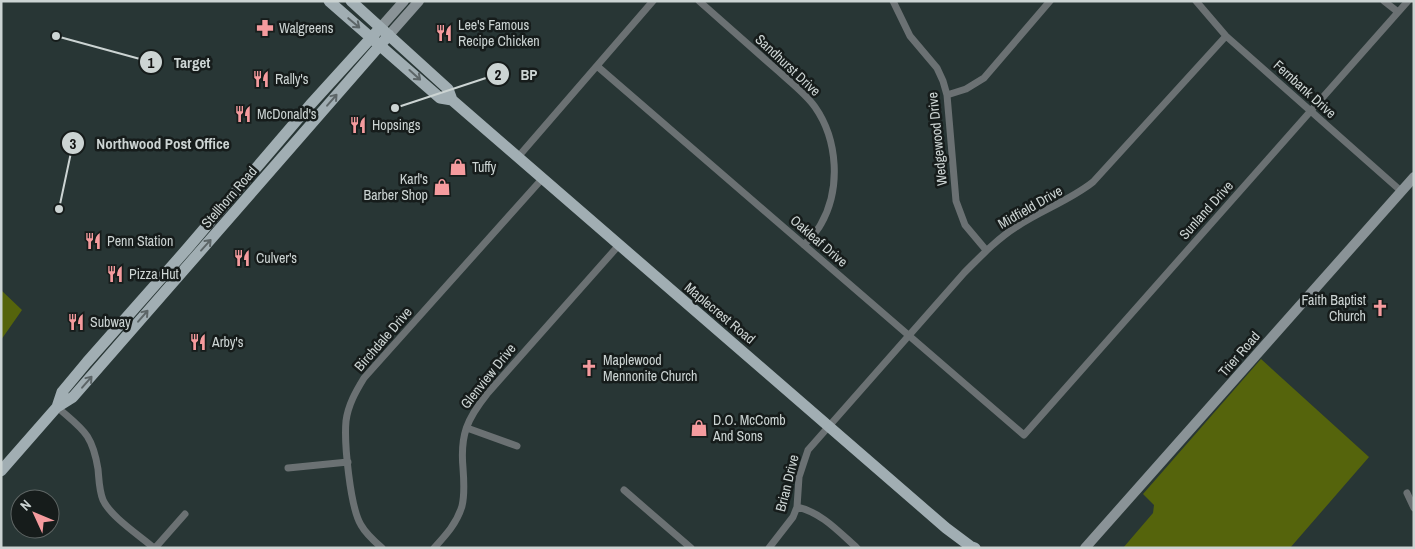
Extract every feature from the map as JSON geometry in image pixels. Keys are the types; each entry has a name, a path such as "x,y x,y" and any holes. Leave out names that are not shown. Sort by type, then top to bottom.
{"main road":[{"name":"Maplecrest Road","path":"329,1 440,98 452,100"},
{"name":"Maplecrest Road","path":"351,1 448,89 452,100 940,522 972,547"},
{"name":"Stellhorn Road","path":"56,407 62,392 87,362 371,37 384,32"},
{"name":"Stellhorn Road","path":"1,471 56,407 73,397 380,45 384,32"}],"street":[{"name":"Stellhorn Road","path":"384,32 404,1"},
{"name":"Stellhorn Road","path":"384,32 420,1"},
{"path":"518,157 653,1"},
{"name":"Sandhurst Drive","path":"699,1 807,97 822,118 831,140 833,152 833,188 821,225 804,245"},
{"name":"Wedgewood Drive","path":"893,1 910,36 936,68 943,81 947,95 956,201 965,225 986,250"},
{"path":"947,95 966,89 984,78 1050,1"},
{"name":"Fernbank Drive","path":"1196,1 1226,36 1401,191"},
{"path":"1384,1 1398,12"},
{"name":"Sunland Drive","path":"1024,435 1408,1"},
{"name":"Midfield Drive","path":"829,426 986,250 1015,227 1073,197 1093,182 1226,36"},
{"name":"Oakleaf Drive","path":"597,66 1024,435"},
{"name":"Trier Road","path":"1085,548 1414,177"},
{"name":"Birchdale Drive","path":"382,548 369,536 360,524 354,511 348,462 346,422 355,393 364,378 542,179"},
{"name":"Glenview Drive","path":"434,548 456,522 462,506 464,491 462,446 470,416 619,245"},
{"path":"56,407 82,429 93,446 104,501 116,516 154,548 185,514"},
{"name":"Brian Drive","path":"769,548 793,517 797,507 799,477 808,450 829,426"},
{"path":"467,428 517,446"},
{"path":"288,468 348,462"},
{"path":"624,490 691,548"},
{"path":"1407,493 1414,508"},
{"path":"797,507 809,509 820,516 857,548"}],"green space":[{"path":"1,290 22,310 1,340"},
{"path":"1261,359 1369,457 1290,548 1123,548 1153,513 1154,505 1143,494"}],"place":[{"name":"Walgreens","path":"265,28"},
{"name":"Lee's Famous Recipe Chicken","path":"444,33"},
{"name":"Target","path":"56,36"},
{"name":"Rally's","path":"261,79"},
{"name":"BP","path":"395,108"},
{"name":"McDonald's","path":"243,114"},
{"name":"Hopsings","path":"358,125"},
{"name":"Tuffy","path":"458,167"},
{"name":"Karl's Barber Shop","path":"442,187"},
{"name":"Northwood Post Office","path":"59,209"},
{"name":"Penn Station","path":"93,241"},
{"name":"Culver's","path":"242,258"},
{"name":"Pizza Hut","path":"115,274"},
{"name":"Faith Baptist Church","path":"1380,308"},
{"name":"Subway","path":"76,322"},
{"name":"Arby's","path":"198,342"},
{"name":"Maplewood Mennonite Church","path":"589,368"},
{"name":"D.O. McComb And Sons","path":"699,428"}]}
